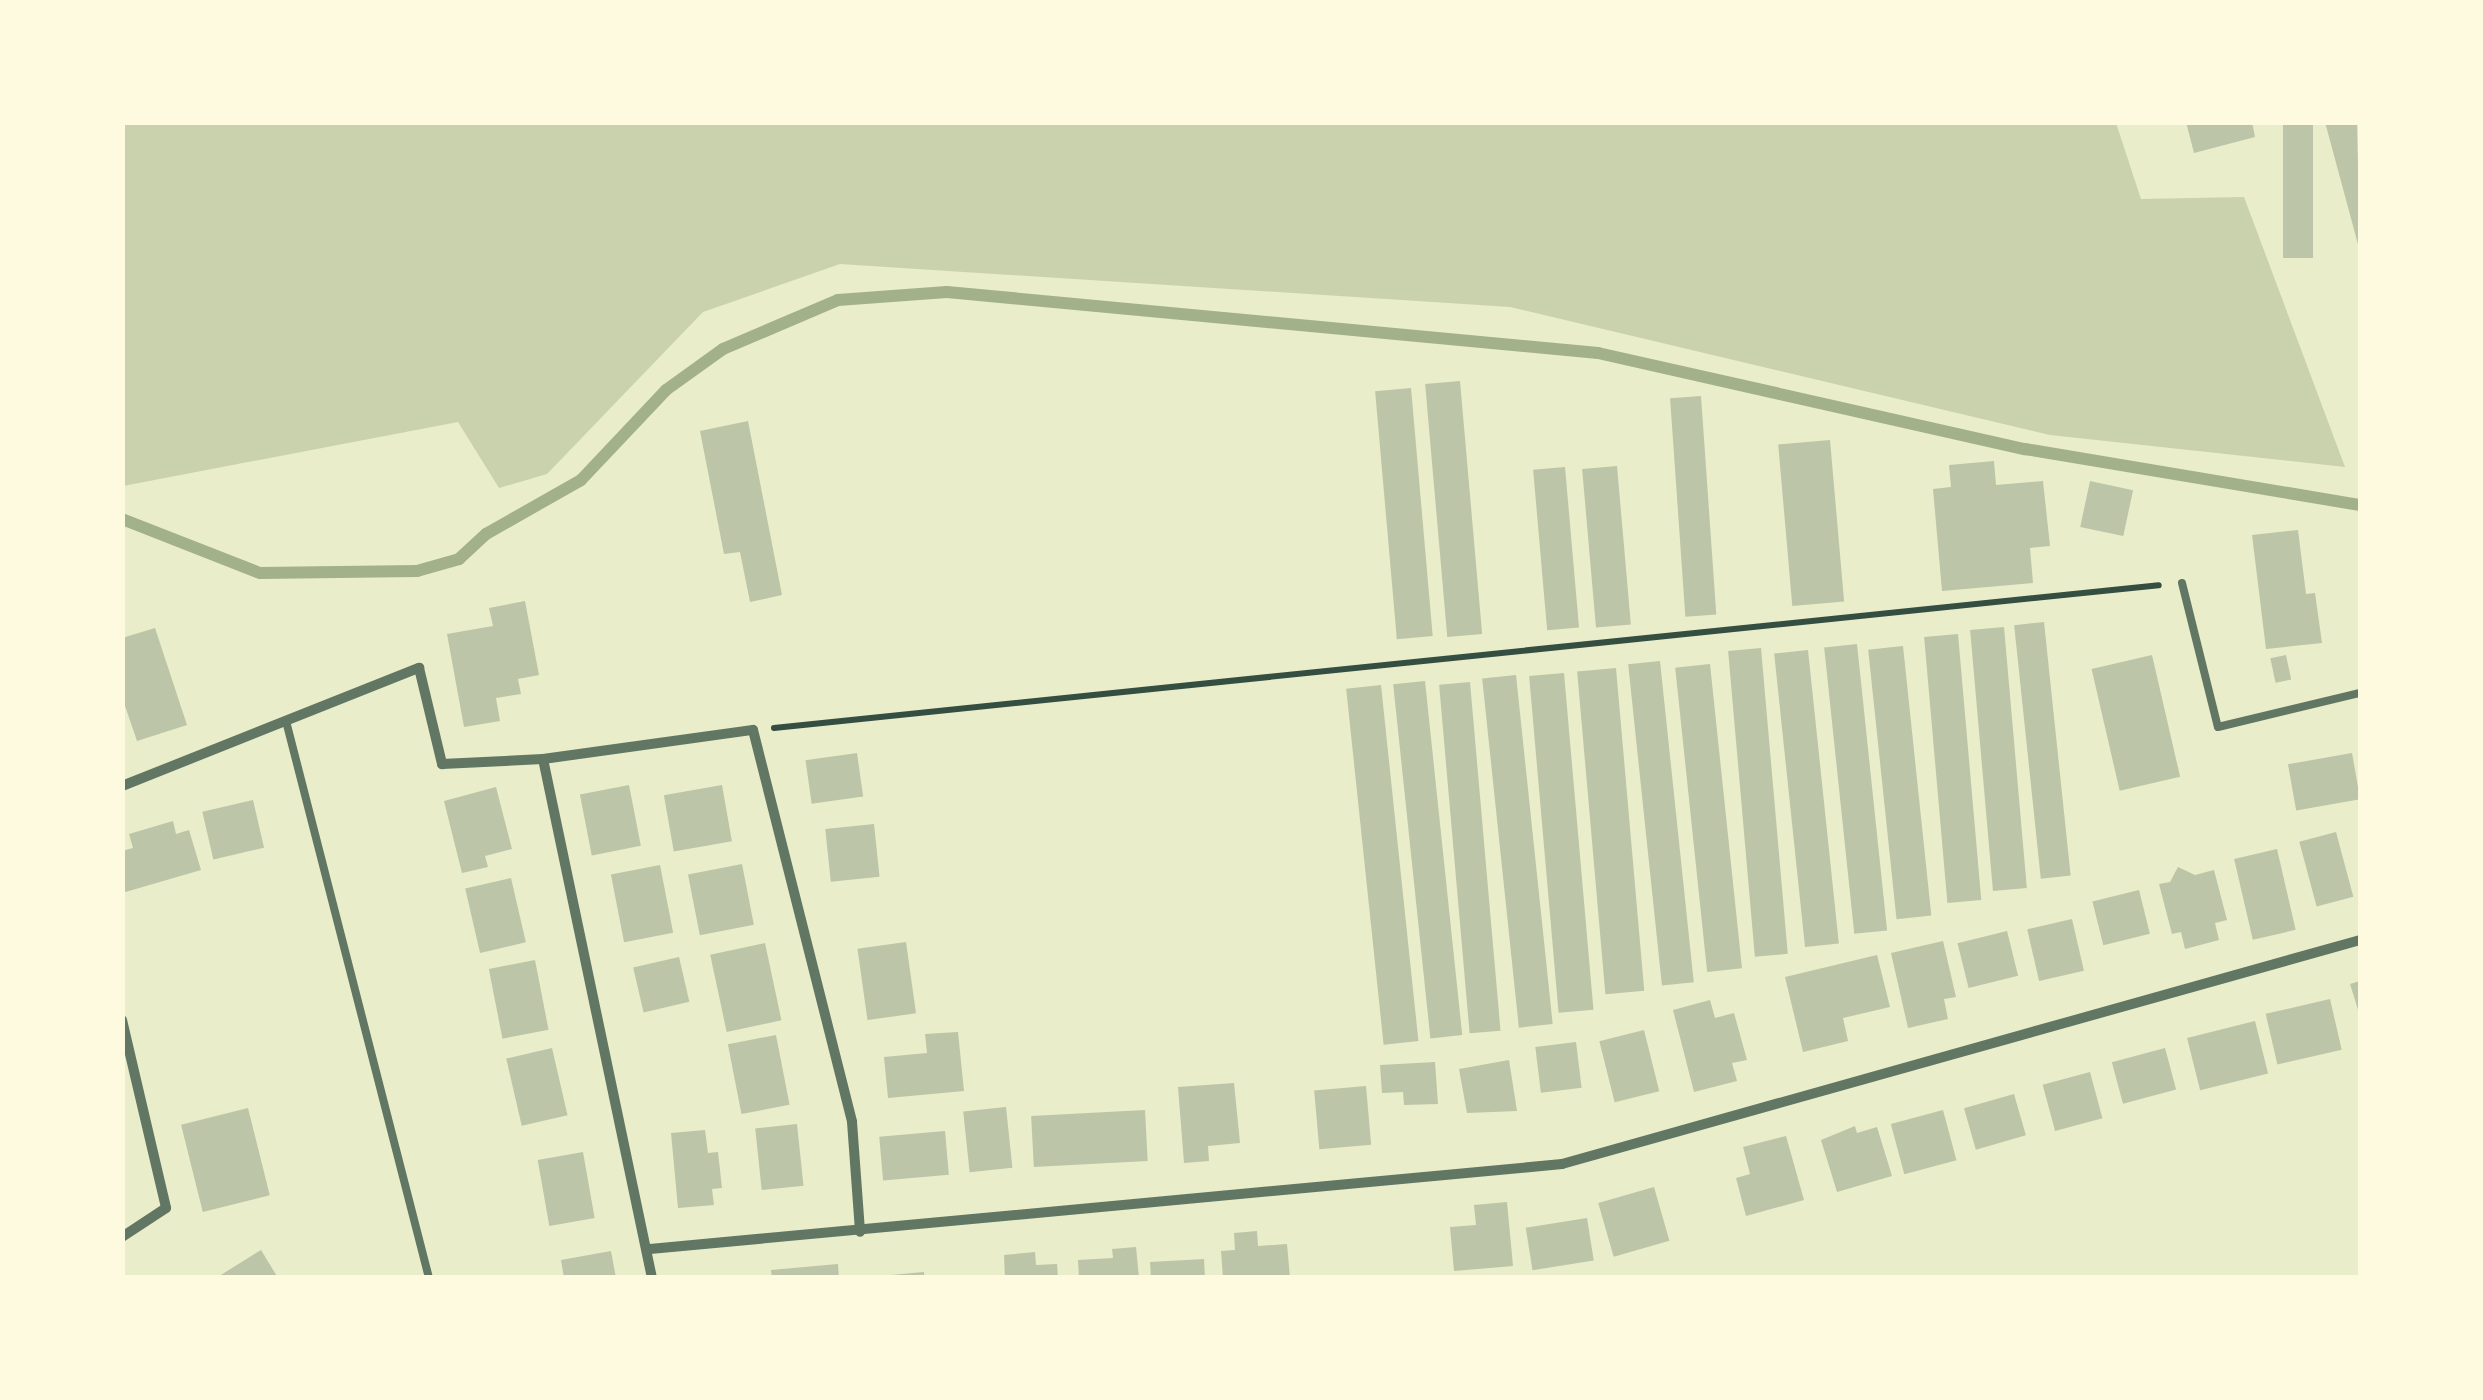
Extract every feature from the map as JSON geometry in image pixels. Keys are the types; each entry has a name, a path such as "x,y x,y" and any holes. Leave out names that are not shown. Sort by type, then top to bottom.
{"street":[{"path":"122,786 419,668 442,764 543,758 752,730 852,1122 860,1232"},
{"path":"543,758 650,1248 652,1278"},
{"path":"650,1248 860,1232 1562,1164 2360,940"},
{"path":"122,1020 166,1208 122,1237"}],"lane":[{"path":"2182,583 2218,727 2360,693"},
{"path":"286,721 429,1278"}],"path":[{"path":"752,730 2182,583"}],"green space":[{"path":"123,122 2116,123 2141,199 2244,197 2345,467 2050,435 1510,307 840,264 703,312 547,474 499,488 458,422 123,486"}],"building":[{"path":"2186,122 2252,122 2255,137 2194,153"},
{"path":"2283,122 2313,122 2313,258 2283,258"},
{"path":"2325,122 2357,122 2360,248 2359,248"},
{"path":"1460,381 1482,634 1447,637 1425,384"},
{"path":"1411,388 1433,636 1397,639 1375,391"},
{"path":"1701,396 1716,614 1685,617 1670,398"},
{"path":"748,421 782,595 750,602 740,552 724,554 700,431"},
{"path":"1830,440 1844,601 1792,606 1778,445"},
{"path":"1994,461 1996,485 2043,481 2050,546 2030,548 2033,583 1942,591 1933,489 1951,487 1949,465"},
{"path":"1617,466 1631,624 1596,627 1582,469"},
{"path":"1565,467 1579,627 1547,630 1533,470"},
{"path":"2090,481 2133,490 2123,536 2080,527"},
{"path":"2298,530 2306,594 2315,593 2322,643 2266,649 2252,535"},
{"path":"525,601 539,675 518,679 521,694 496,698 500,721 464,727 447,634 493,626 489,608"},
{"path":"2044,622 2071,876 2041,879 2014,625"},
{"path":"2004,627 2027,888 1993,891 1970,630"},
{"path":"155,628 187,725 137,741 122,697 122,638"},
{"path":"1958,634 1981,900 1947,903 1924,637"},
{"path":"1857,644 1887,930 1854,934 1824,647"},
{"path":"1903,646 1931,916 1897,919 1868,650"},
{"path":"1761,648 1788,954 1755,957 1728,651"},
{"path":"1808,650 1839,943 1805,947 1774,654"},
{"path":"2152,655 2180,777 2120,791 2092,669"},
{"path":"2286,655 2291,679 2276,683 2270,658"},
{"path":"1660,661 1694,982 1662,986 1628,664"},
{"path":"1710,664 1742,968 1707,972 1675,668"},
{"path":"1616,668 1644,991 1605,994 1577,671"},
{"path":"1564,673 1593,1010 1559,1013 1529,676"},
{"path":"1516,675 1553,1024 1519,1028 1482,679"},
{"path":"1425,681 1462,1035 1430,1038 1393,684"},
{"path":"1470,682 1501,1031 1470,1033 1439,685"},
{"path":"1381,685 1418,1041 1384,1045 1346,689"},
{"path":"857,753 863,797 812,804 806,760"},
{"path":"2352,753 2360,799 2296,811 2288,764"},
{"path":"629,785 641,846 592,855 580,795"},
{"path":"722,785 732,841 674,851 664,795"},
{"path":"496,787 512,849 485,856 488,867 462,873 444,801"},
{"path":"253,800 264,848 213,859 202,812"},
{"path":"173,821 176,834 189,830 201,870 122,893 122,851 133,848 129,834"},
{"path":"874,824 880,877 831,882 825,829"},
{"path":"2336,832 2353,897 2317,907 2299,842"},
{"path":"2277,849 2296,930 2253,940 2234,859"},
{"path":"742,864 754,925 700,935 688,874"},
{"path":"660,865 673,933 624,942 611,875"},
{"path":"2178,867 2195,875 2214,870 2227,920 2215,923 2219,940 2185,949 2181,932 2172,934 2159,884 2170,882"},
{"path":"511,878 526,942 480,953 465,889"},
{"path":"2139,890 2150,934 2103,945 2092,902"},
{"path":"2072,919 2084,971 2039,981 2027,929"},
{"path":"2007,931 2018,976 1969,988 1958,943"},
{"path":"1943,941 1956,997 1944,999 1948,1019 1908,1028 1891,953"},
{"path":"906,942 916,1013 867,1020 857,949"},
{"path":"765,943 781,1020 727,1032 710,955"},
{"path":"1877,955 1890,1007 1843,1018 1848,1041 1803,1052 1785,977"},
{"path":"679,957 689,1002 644,1012 633,968"},
{"path":"535,960 549,1030 502,1039 489,969"},
{"path":"2360,981 2360,1016 2350,984"},
{"path":"2330,999 2342,1050 2277,1065 2266,1014"},
{"path":"1710,1000 1715,1018 1734,1013 1747,1060 1732,1063 1737,1081 1694,1092 1673,1010"},
{"path":"2255,1021 2268,1073 2200,1090 2187,1038"},
{"path":"1644,1030 1659,1091 1615,1102 1599,1041"},
{"path":"958,1032 964,1091 888,1098 884,1057 927,1053 925,1034"},
{"path":"776,1035 790,1105 741,1114 728,1044"},
{"path":"1576,1042 1582,1088 1541,1093 1535,1047"},
{"path":"552,1048 568,1115 522,1126 506,1059"},
{"path":"2165,1048 2176,1090 2123,1104 2112,1062"},
{"path":"1509,1060 1517,1111 1467,1113 1459,1069"},
{"path":"1435,1062 1438,1104 1404,1105 1403,1092 1382,1093 1380,1065"},
{"path":"2090,1072 2102,1118 2055,1131 2043,1085"},
{"path":"1234,1083 1240,1143 1208,1146 1209,1161 1184,1163 1178,1087"},
{"path":"1366,1086 1371,1145 1319,1149 1314,1091"},
{"path":"2014,1094 2026,1135 1976,1150 1964,1108"},
{"path":"1006,1107 1012,1168 970,1172 963,1111"},
{"path":"248,1108 270,1195 203,1212 181,1125"},
{"path":"1145,1110 1148,1161 1034,1167 1031,1116"},
{"path":"1943,1110 1956,1160 1904,1174 1891,1124"},
{"path":"797,1124 803,1186 762,1190 755,1128"},
{"path":"1855,1126 1857,1133 1877,1127 1892,1176 1837,1192 1821,1140"},
{"path":"705,1130 708,1153 718,1152 722,1188 712,1189 714,1205 678,1208 671,1133"},
{"path":"945,1131 949,1175 883,1181 879,1137"},
{"path":"1786,1136 1804,1200 1746,1216 1736,1178 1750,1174 1743,1147"},
{"path":"583,1152 595,1218 549,1226 538,1160"},
{"path":"1654,1187 1669,1241 1614,1257 1598,1203"},
{"path":"1507,1202 1513,1266 1454,1271 1450,1227 1476,1225 1474,1205"},
{"path":"1587,1218 1594,1260 1532,1270 1526,1228"},
{"path":"1257,1231 1258,1246 1287,1244 1290,1278 1223,1278 1221,1251 1235,1250 1234,1233"},
{"path":"1136,1247 1139,1278 1079,1278 1078,1260 1113,1258 1112,1249"},
{"path":"261,1250 278,1278 216,1278"},
{"path":"611,1251 616,1278 564,1278 561,1260"},
{"path":"1035,1252 1036,1265 1057,1264 1058,1278 1005,1278 1004,1255"},
{"path":"1204,1259 1205,1278 1151,1278 1150,1262"},
{"path":"838,1264 839,1278 772,1278 771,1270"},
{"path":"924,1272 924,1278 891,1278 891,1275"}],"waterway":[{"path":"122,519 260,573 417,571 459,559 486,534 581,480 666,390 723,349 838,300 947,292 1598,353 2025,449 2360,505"}]}
